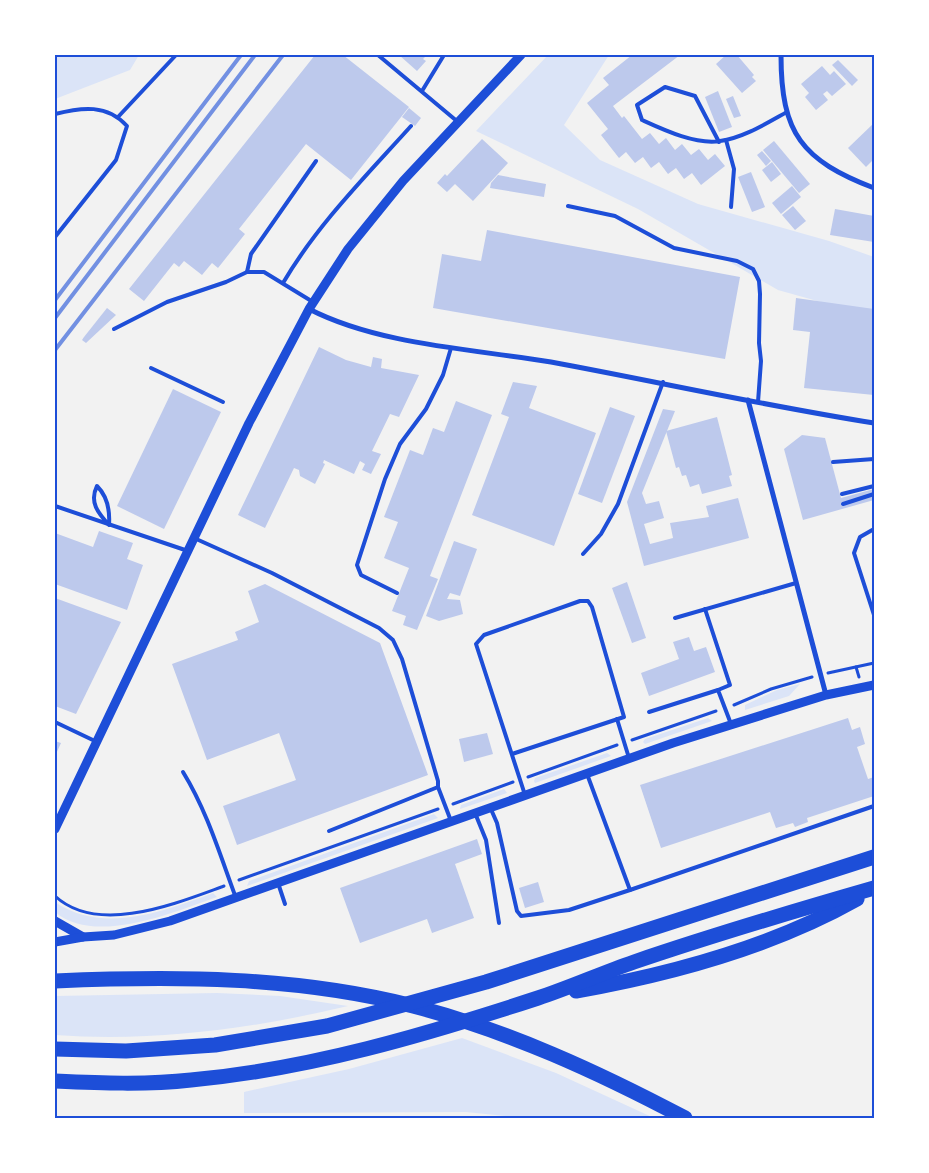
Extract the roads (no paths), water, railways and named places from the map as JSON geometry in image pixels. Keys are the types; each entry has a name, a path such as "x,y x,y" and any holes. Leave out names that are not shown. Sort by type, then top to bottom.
{"highway":[{"path":"55,1049 141,1050 216,1045 327,1026 486,982 874,857"},
{"path":"55,1081 116,1083 180,1081 250,1073 374,1047 540,997 634,962 758,922 874,889"},
{"path":"55,981 193,978 299,985 379,999 447,1016 501,1034 570,1062 685,1118"}],"street":[{"path":"55,829 270,380 311,306 348,249 383,205 521,55"},
{"path":"781,55 782,90 787,112 792,129 802,145 814,157 846,177 874,188"},
{"path":"311,306 340,323 451,348 663,382 758,402 874,423"},
{"path":"748,400 826,695"},
{"path":"55,942 83,936 114,935 145,928 236,898 629,758 731,724 826,695 874,685"},
{"path":"55,921 83,936"}],"lane":[{"path":"118,117 176,55"},
{"path":"378,55 458,122"},
{"path":"422,91 444,55"},
{"path":"719,142 695,96 665,87 637,105 642,120 700,140 719,142 743,134 787,112"},
{"path":"55,114 90,107 118,117 127,126 116,160 55,237"},
{"path":"283,283 296,260 342,202 411,126"},
{"path":"726,140 734,169 731,208"},
{"path":"247,272 251,254 316,161"},
{"path":"568,206 614,216 674,248 737,261 754,269 759,281 760,294 759,343 761,361 758,402"},
{"path":"114,329 167,302 226,282 247,272 264,272 283,283 311,306"},
{"path":"397,592 361,575 357,565 385,479 400,444 426,409 443,375 451,348"},
{"path":"151,368 223,402"},
{"path":"583,554 602,534 618,504 663,382"},
{"path":"833,462 874,459"},
{"path":"96,486 104,494 108,508 109,525 93,502 96,486"},
{"path":"842,494 874,486"},
{"path":"843,504 874,494"},
{"path":"55,506 188,551"},
{"path":"874,529 860,537 854,553 874,616"},
{"path":"194,538 272,573 378,628 394,640 402,659 438,781 438,787 451,821"},
{"path":"675,618 796,583"},
{"path":"512,754 624,717 592,607 588,601 580,601 484,635 476,644 525,795"},
{"path":"649,712 730,685 705,609"},
{"path":"718,690 731,724"},
{"path":"617,719 629,758"},
{"path":"55,722 97,742"},
{"path":"183,772 204,810 236,898"},
{"path":"587,773 630,890"},
{"path":"329,832 438,787"},
{"path":"490,807 497,823 517,911 521,916 569,910 874,806"},
{"path":"475,813 486,840 499,923"},
{"path":"278,883 285,904"}],"railway":[{"path":"55,300 241,55"},
{"path":"55,318 255,55"},
{"path":"55,350 283,55"}]}
